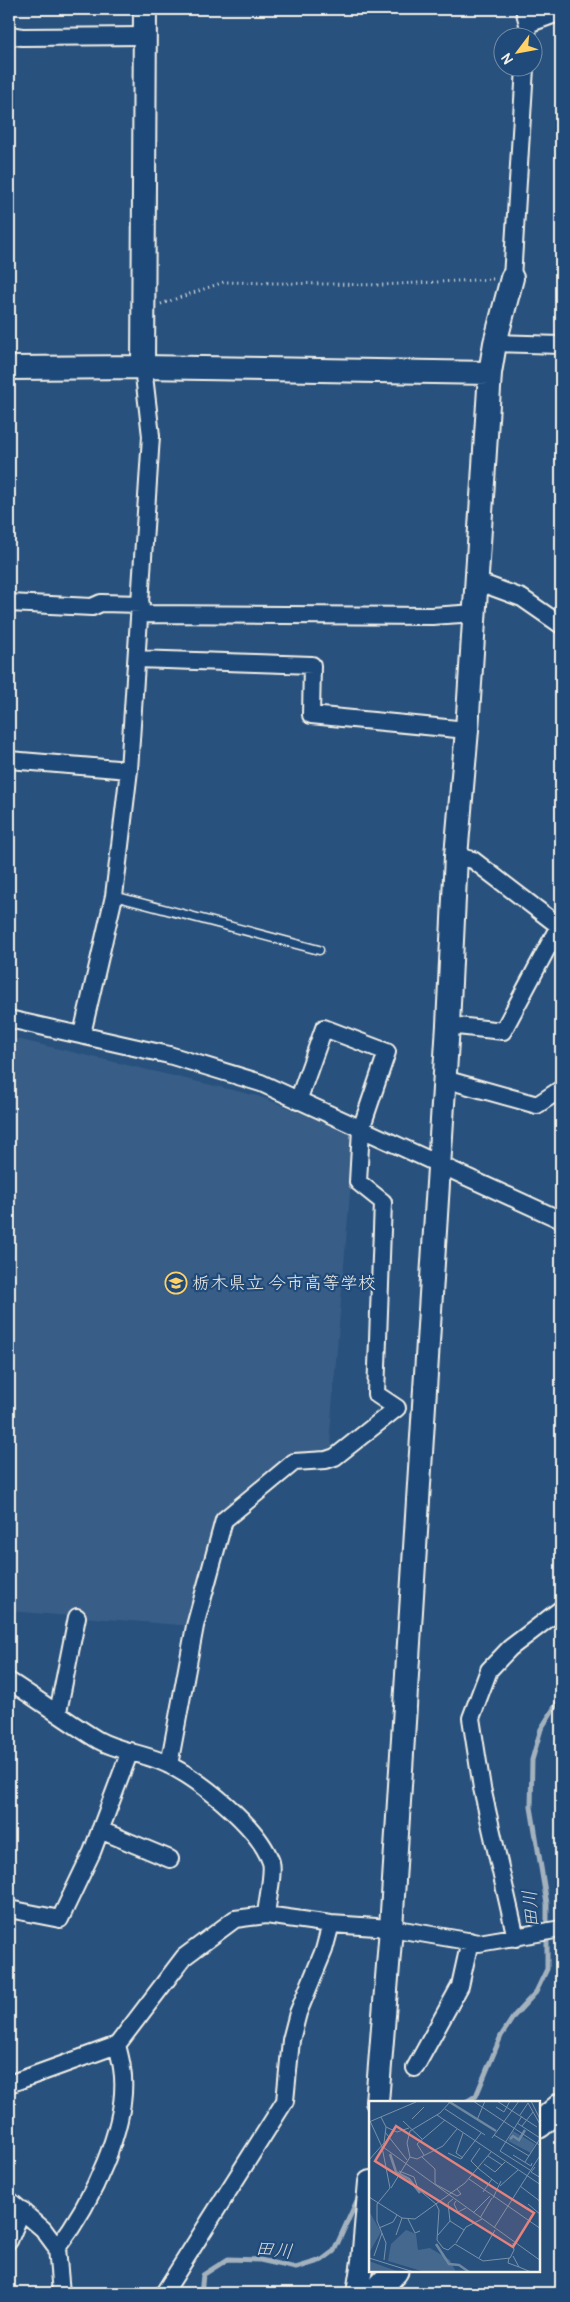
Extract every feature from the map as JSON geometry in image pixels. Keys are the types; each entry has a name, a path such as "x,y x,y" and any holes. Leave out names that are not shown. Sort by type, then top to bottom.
{"main road":[{"path":"540,2125 561,2106"},
{"path":"376,2293 394,2272"}],"street":[{"path":"82,1034 114,896 129,770 151,436 143,367 142,311 145,9"},
{"path":"526,23 561,12"},
{"path":"9,35 22,37 144,36"},
{"path":"377,2101 391,1928 448,1025 456,856 467,730 490,373 495,344 512,278 524,78"},
{"path":"495,344 561,345"},
{"path":"9,368 143,367 490,373"},
{"path":"476,581 522,598 561,625"},
{"path":"9,603 92,607 101,603 140,609 432,616 475,612"},
{"path":"137,659 312,666 311,715 467,730"},
{"path":"9,760 129,770"},
{"path":"448,1025 503,1031 559,926 473,860 456,856"},
{"path":"9,1019 169,1055 262,1083 298,1101 348,1121 438,1166 561,1220"},
{"path":"169,1765 195,1626 224,1520 294,1462 326,1460 335,1457 397,1408 376,1394 384,1202 358,1182 361,1129 387,1052 324,1028 298,1101"},
{"path":"444,1079 537,1105 561,1089"},
{"path":"516,1938 482,1788 471,1718 489,1670 510,1648 561,1610"},
{"path":"58,1712 78,1617"},
{"path":"9,1681 100,1741 169,1765 202,1786 235,1812 262,1845 271,1863 266,1915"},
{"path":"9,1909 60,1919 92,1852 130,1750"},
{"path":"100,1830 170,1858"},
{"path":"9,2084 117,2045 184,1957 235,1919 266,1915 331,1924 391,1928 479,1943 561,1929"},
{"path":"164,2293 285,2101 298,2013 324,1950 331,1924"},
{"path":"415,2068 460,1986 470,1941"},
{"path":"57,2248 72,2229 93,2191 116,2130 121,2101 123,2069 117,2045"},
{"path":"358,2293 364,2261 369,2195"},
{"path":"9,2200 43,2229 57,2248 61,2293"},
{"path":"9,2242 22,2210"}],"lane":[{"path":"114,896 319,950"}],"path":[{"path":"142,311 224,282 381,284 512,278"}],"shaded area":[{"name":"栃木県立 今市高等学校","path":"9,1037 258,1096 355,1133 330,1433 334,1455 300,1457 222,1519 191,1626 9,1611"}],"waterway":[{"name":"田川","path":"468,2101 476,2096 501,2036 514,2016 536,1992 547,1969 547,1904 531,1807 532,1760 541,1729 561,1697"},
{"name":"田川","path":"201,2293 203,2275 228,2259 260,2260 296,2268 322,2260 334,2251 360,2194"}],"place":[{"name":"栃木県立 今市高等学校","path":"176,1283"}]}
